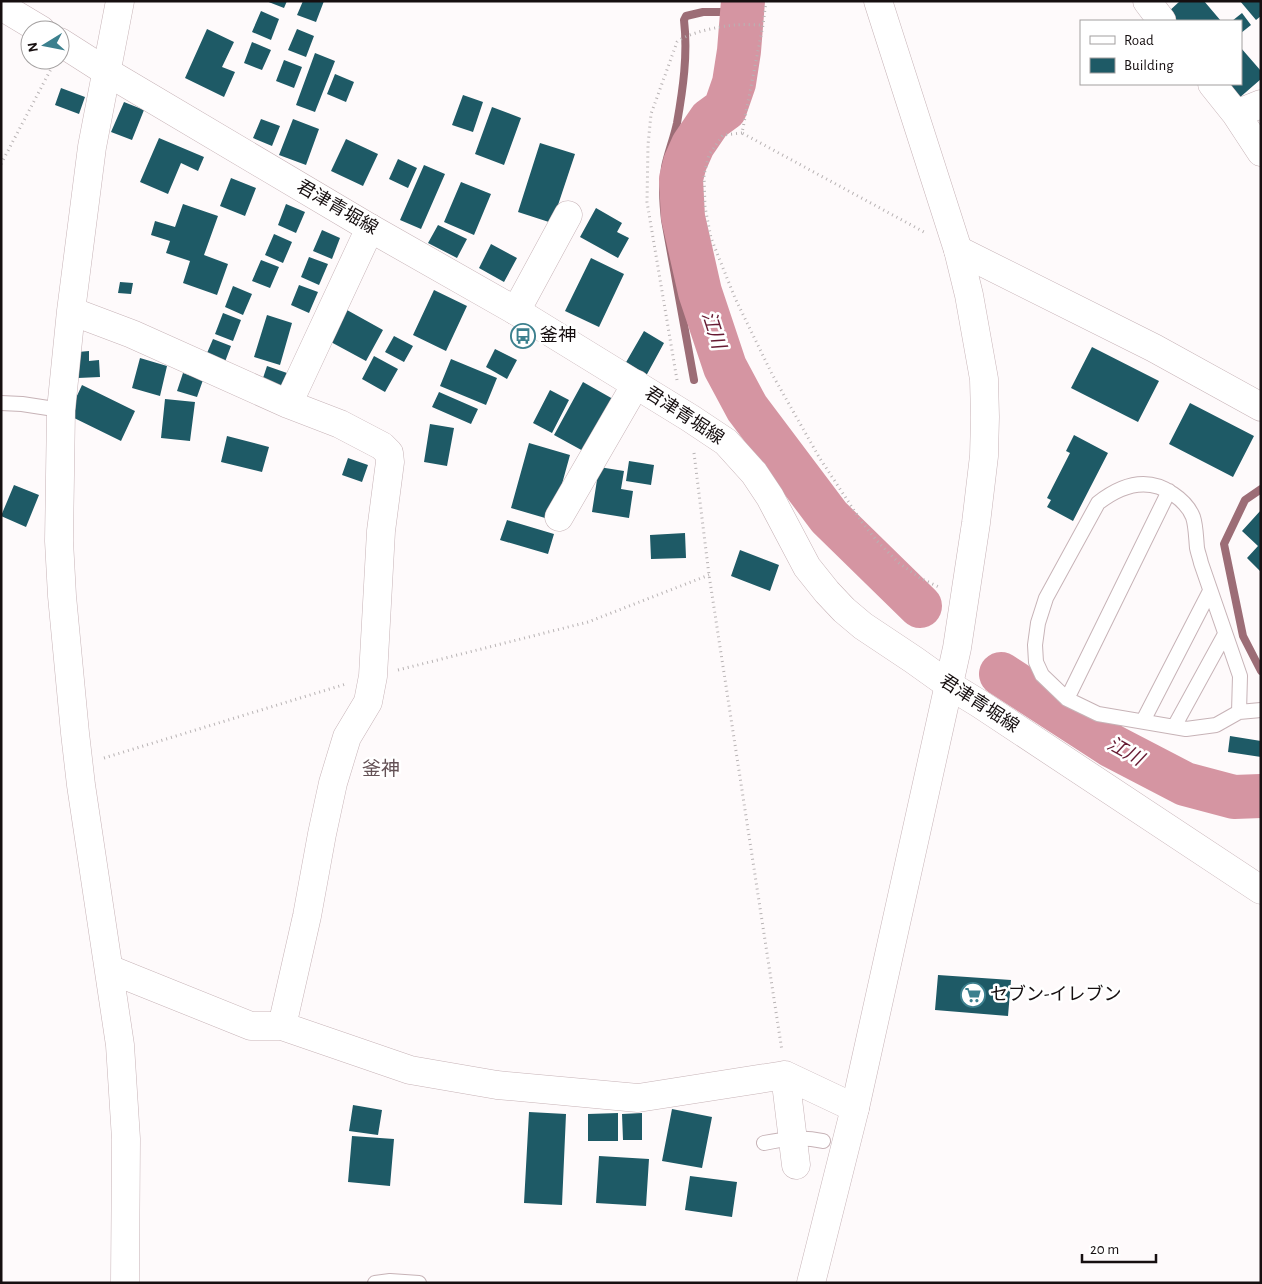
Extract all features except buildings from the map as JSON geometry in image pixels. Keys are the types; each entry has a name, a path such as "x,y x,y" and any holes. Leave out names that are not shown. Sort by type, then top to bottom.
{"street":[{"path":"120,1 92,147 71,311 60,410 59,540 62,596 81,785 120,1045 126,1139 125,1283"},
{"path":"811,1283 854,1108 957,648 966,598 984,456 984,379 969,295 958,250 878,1"},
{"path":"1147,1 1161,20"},
{"path":"1,6 24,20"},
{"name":"君津青堀線","path":"70,54 107,72 370,228 516,311 636,384 726,442 754,473 770,496 807,567 844,610 862,626 1261,890"},
{"path":"1213,85 1236,114 1261,152"},
{"path":"1236,114 1261,104"},
{"path":"516,311 568,215"},
{"path":"288,404 370,228"},
{"path":"958,250 1154,348 1261,407"},
{"path":"71,311 132,334 288,404 340,424 382,446 389,453 390,462 381,531 372,676 368,702 347,737 333,783 307,916 282,1026"},
{"path":"560,517 636,384"},
{"path":"109,969 251,1026 282,1026 410,1070 497,1085 638,1098 785,1075 854,1108"},
{"path":"785,1075 796,1165"}],"lane":[{"path":"1,403 60,410"},
{"path":"1239,712 1240,676 1210,591 1198,549 1193,518 1181,499 1169,491 1149,484 1138,484 1118,489 1098,503 1046,598 1038,623 1035,645 1036,662 1042,675 1067,699 1098,714 1186,729 1216,725 1239,712 1261,710"},
{"path":"1067,699 1169,491"},
{"path":"1143,721 1210,591"},
{"path":"1174,727 1225,634"},
{"path":"764,1143 793,1138 822,1140"},
{"path":"375,1283 390,1281 419,1283"}],"path":[{"path":"742,133 766,1"},
{"path":"678,389 647,202 648,145 651,114 677,42 682,38 710,29 734,25 763,25"},
{"path":"1,164 49,70"},
{"path":"958,250 742,133 723,135 709,155 704,175 705,207 711,238 735,298 768,365 819,457 861,521 899,563 920,578 966,598"},
{"path":"690,418 709,574 785,1075"}],"waterway":[{"name":"江川","path":"743,1 734,83 725,109 710,120 693,145 685,163 681,179 683,217 700,292 725,367 747,408 829,517 920,606"},
{"path":"694,380 665,220 663,194 665,167 677,123 683,84 685,59 684,20 686,16 703,12 743,12"},
{"path":"1261,489 1245,500 1224,544 1243,636 1261,671"},
{"name":"江川","path":"1001,674 1112,746 1185,784 1234,797 1261,796"}],"place":[{"name":"釜神","path":"523,336"},
{"name":"セブン-イレブン","path":"973,995"}],"district":[{"name":"釜神","path":"381,769"}]}
